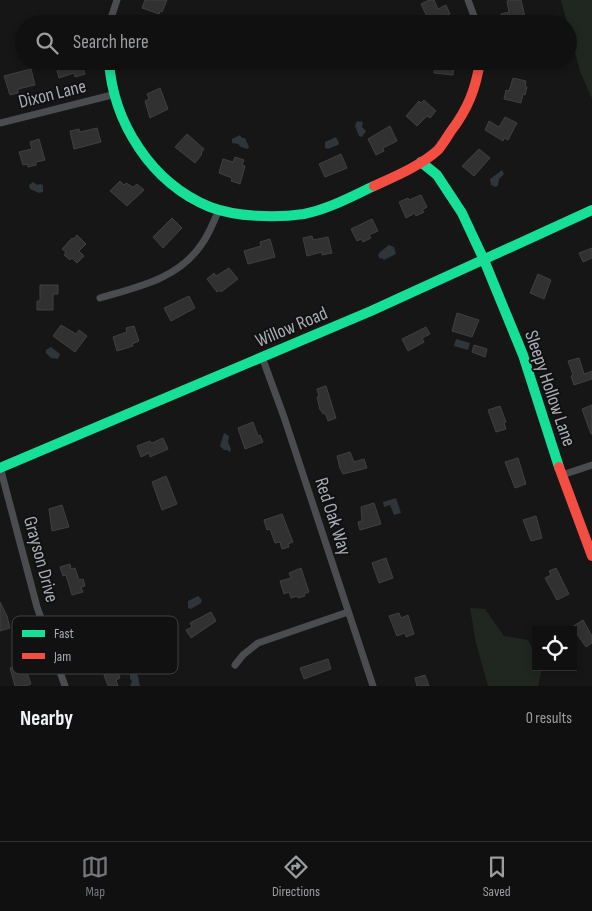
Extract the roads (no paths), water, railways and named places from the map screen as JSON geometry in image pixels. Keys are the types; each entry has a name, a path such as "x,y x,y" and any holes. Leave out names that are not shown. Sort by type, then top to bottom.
{"street":[{"path":"112,15 116,0"},
{"path":"468,0 474,15"},
{"path":"111,70 112,95 126,130 156,169 194,199 219,210 244,215 290,216 308,213 347,199 388,180 421,162 437,150 465,114 477,84 479,70"},
{"name":"Dixon Lane","path":"0,123 112,95"},
{"name":"Sleepy Hollow Lane","path":"421,162 437,175 462,213 484,260 523,355 562,476 592,556"},
{"path":"100,298 159,280 181,266 200,247 219,210"},
{"name":"Willow Road","path":"0,467 371,311 592,210"},
{"name":"Red Oak Way","path":"262,357 284,417 373,686"},
{"path":"562,476 592,465"},
{"name":"Grayson Drive","path":"0,467 40,616"},
{"path":"235,665 243,655 258,643 348,612"},
{"name":"Grayson Drive","path":"61,674 65,686"}]}
